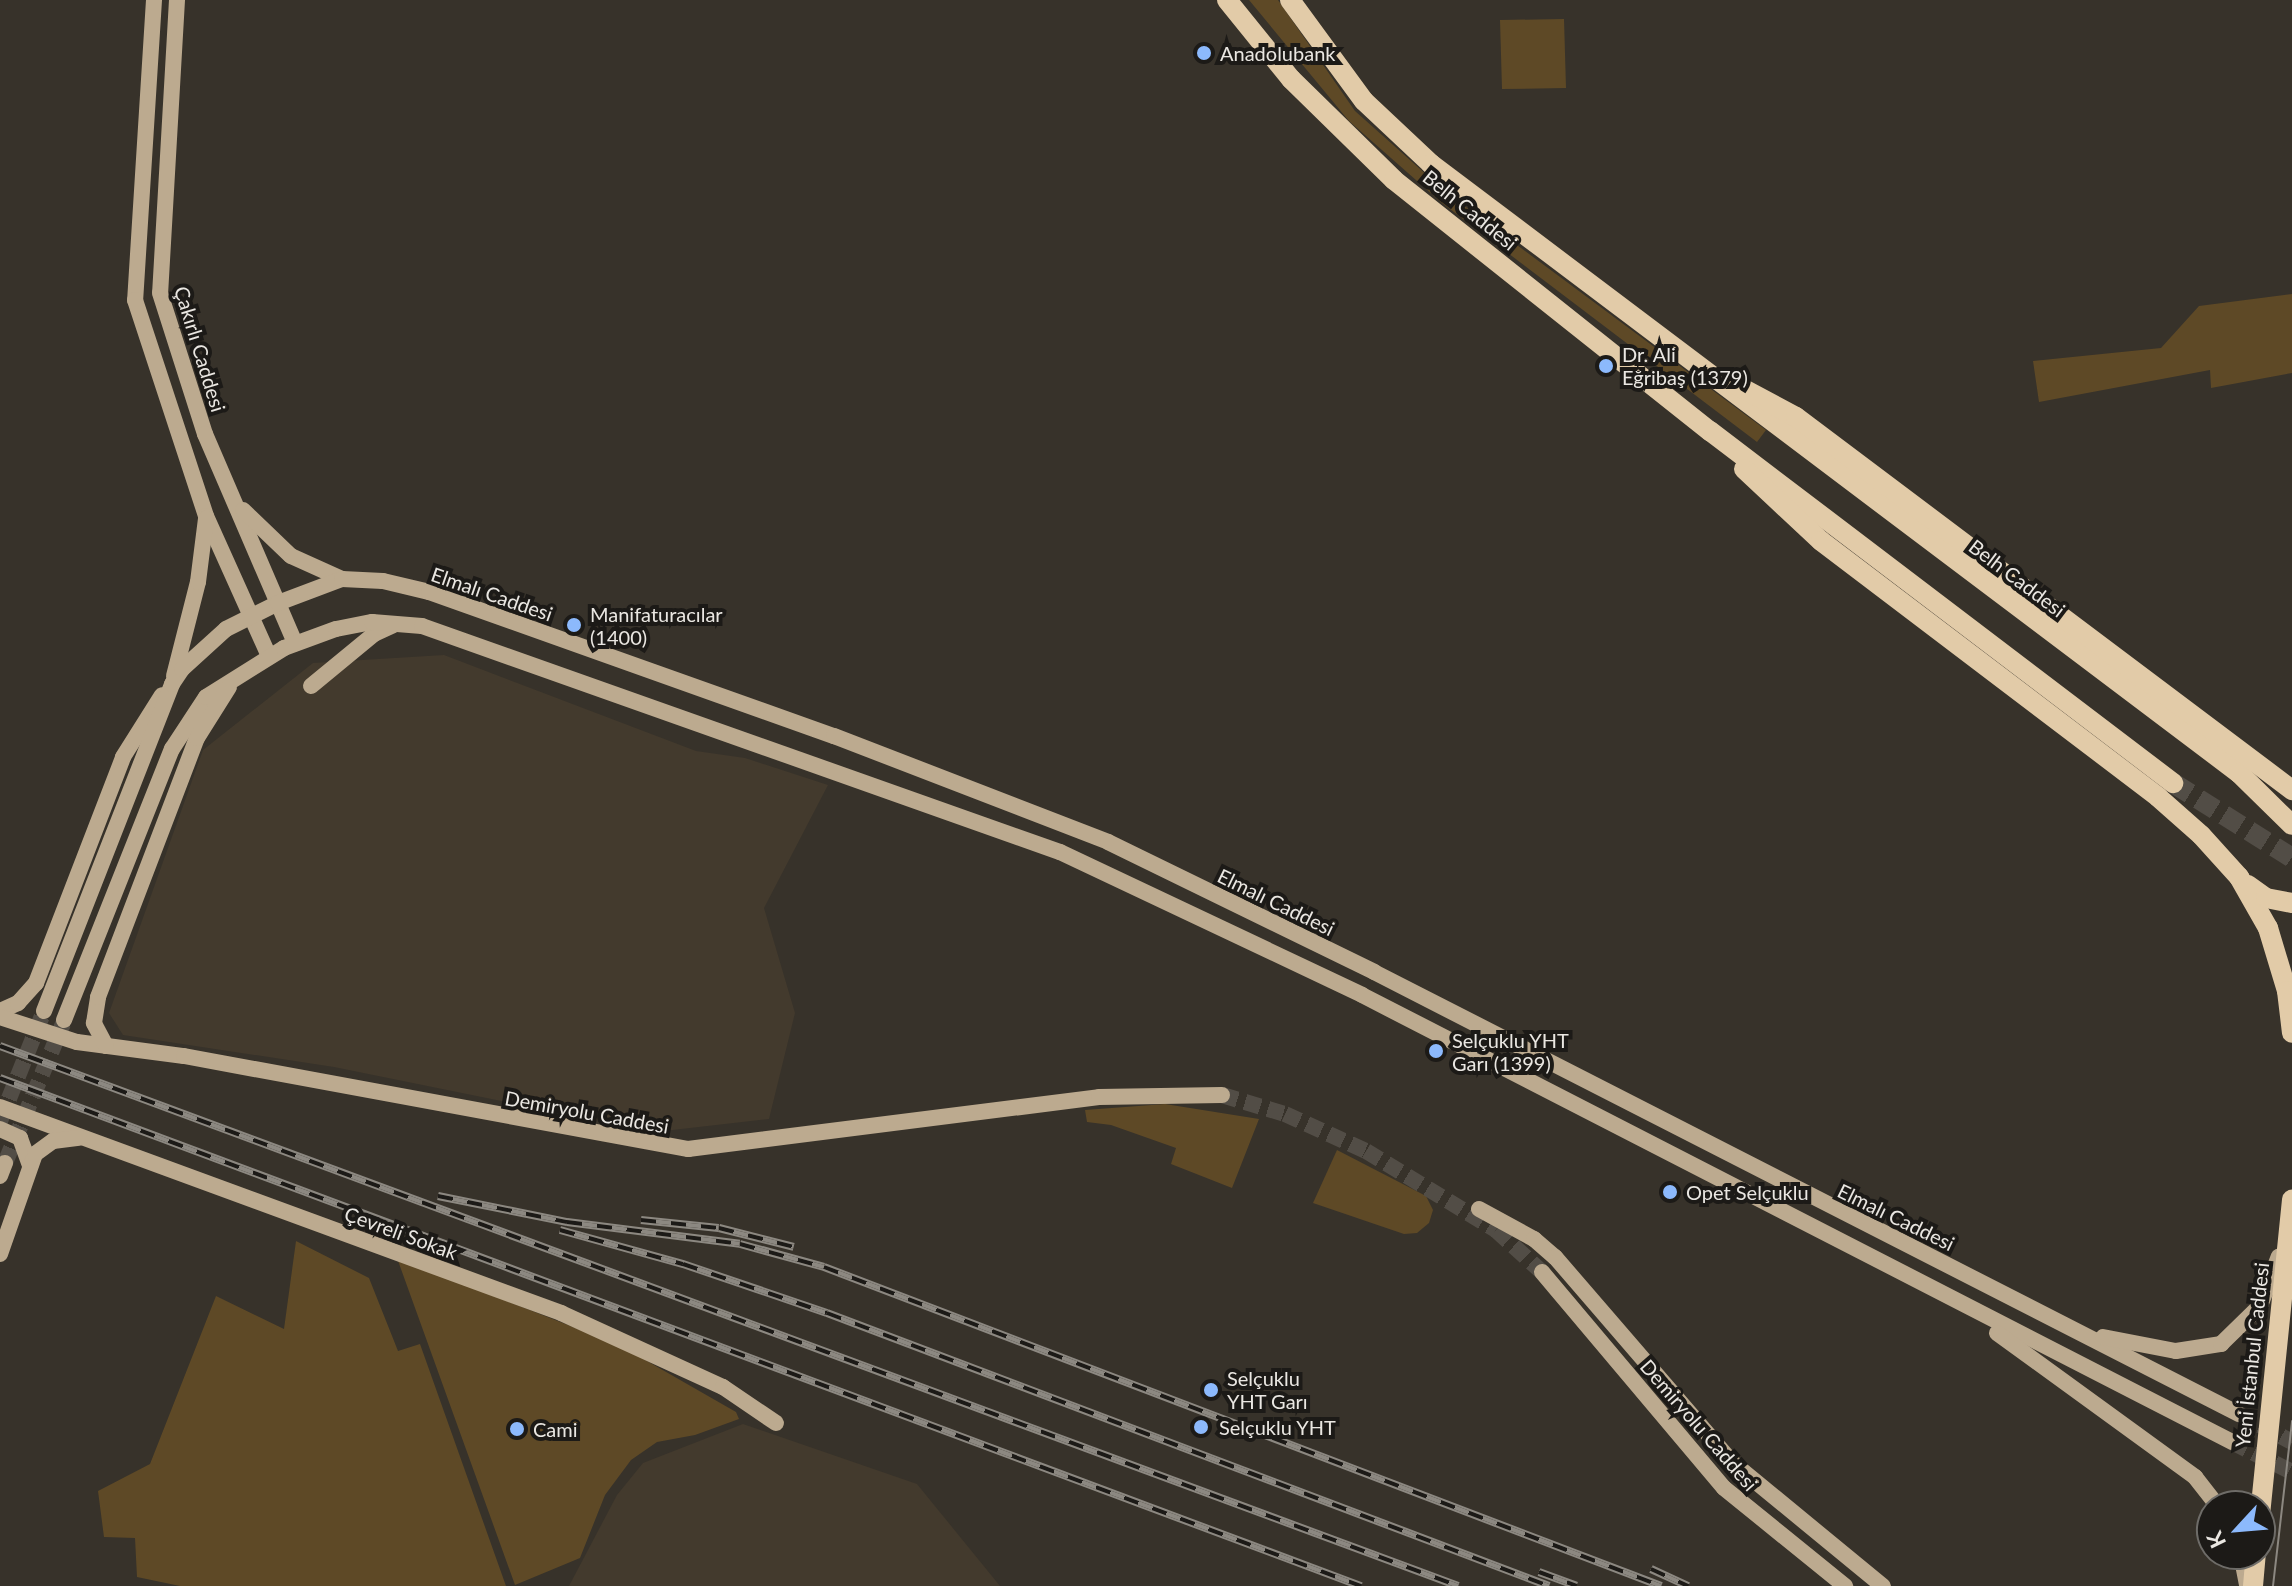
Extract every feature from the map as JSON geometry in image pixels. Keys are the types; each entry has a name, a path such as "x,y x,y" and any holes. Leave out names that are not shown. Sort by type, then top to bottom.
{"main road":[{"path":"154,0 135,300 206,516 248,618 269,656"},
{"name":"Çakırlı Caddesi","path":"177,0 160,293 205,434 295,643"},
{"name":"Belh Caddesi","path":"1227,0 1291,79 1394,180 1710,431 2173,783"},
{"name":"Belh Caddesi","path":"1290,0 1317,43 1364,101 1431,164 1833,471 2239,773 2292,825"},
{"path":"1305,0 1317,43"},
{"name":"Belh Caddesi","path":"1708,375 1748,389 1796,417 2289,786"},
{"name":"Belh Caddesi","path":"1710,431 1821,541 2158,797 2239,877"},
{"path":"233,498 291,556 342,579"},
{"path":"44,1011 172,684 198,582 206,516"},
{"name":"Elmalı Caddesi","path":"248,618 342,579 429,592 834,736 1082,831 1374,972 2239,1414"},
{"path":"0,1011 18,1003 36,983 123,757 172,684 208,642 248,618"},
{"path":"311,686 374,634 398,623"},
{"path":"64,1020 181,732 206,697 247,667 295,643 353,625 398,623 447,632 1060,852 1362,995 1957,1304 2232,1442"},
{"path":"106,1046 94,1023 98,997 197,738 217,701 247,667"},
{"path":"2239,877 2266,898 2292,903"},
{"path":"2239,877 2276,949 2292,1033"},
{"name":"Demiryolu Caddesi","path":"0,1017 47,1036 688,1149 1074,1099 1222,1095"},
{"name":"Çevreli Sokak","path":"0,1107 561,1313 723,1387 776,1423"},
{"path":"0,1129 20,1138 30,1166"},
{"path":"0,1254 30,1166 41,1147 53,1141 83,1138"},
{"path":"2069,1327 2176,1351 2221,1344 2260,1306 2291,1208"},
{"name":"Yeni İstanbul Caddesi","path":"2263,1490 2291,1208"},
{"path":"1479,1209 1545,1247 1733,1463 1883,1586"},
{"name":"Demiryolu Caddesi","path":"1542,1272 1724,1488 1845,1586"},
{"path":"1957,1304 2195,1477 2205,1490"}],"shaded area":[{"path":"1249,0 1278,0 1355,111 1447,193 1766,430 1757,442 1442,203 1349,121"},
{"path":"1564,19 1566,88 1502,89 1500,20"},
{"path":"2292,294 2292,373 2211,388 2210,370 2039,402 2033,361 2161,348 2199,306"},
{"path":"444,655 696,751 745,758 828,785 764,908 795,1013 769,1119 655,1132 334,1067 123,1035 109,1013 203,750 313,663"},
{"path":"1165,1104 1259,1119 1232,1188 1171,1164 1176,1148 1111,1125 1087,1122 1085,1110"},
{"path":"1337,1150 1426,1196 1433,1210 1429,1223 1417,1233 1404,1234 1313,1203"},
{"path":"296,1241 369,1278 398,1351 420,1344 506,1586 180,1586 137,1577 135,1538 104,1537 98,1491 150,1464 216,1296 284,1329"},
{"path":"397,1258 619,1345 736,1412 739,1419 695,1435 657,1442 631,1460 605,1495 580,1558 515,1585"},
{"path":"743,1424 917,1484 1000,1586 569,1586 617,1495 643,1463"}],"tunnel":[{"path":"2173,783 2292,858"},
{"path":"0,1121 44,1011"},
{"path":"5,1163 63,1024"},
{"path":"1222,1095 1285,1114 1366,1151 1496,1230 1542,1272"},
{"path":"2239,1414 2292,1442"},
{"path":"2232,1442 2292,1472"}],"tram line":[{"path":"2273,1586 2292,1421"}],"railway":[{"path":"0,1046 1458,1586"},
{"path":"0,1078 1361,1586"},
{"path":"438,1196 567,1222 740,1244 824,1267 1661,1586"},
{"path":"641,1220 719,1228 794,1247"},
{"path":"560,1230 683,1264 827,1313 1549,1586"},
{"path":"1651,1569 1688,1586"},
{"path":"1539,1572 1577,1586"}],"place":[{"name":"Anadolubank","path":"1204,53"},
{"name":"Dr. Ali Eğribaş (1379)","path":"1606,366"},
{"name":"Manifaturacılar (1400)","path":"574,625"},
{"name":"Selçuklu YHT Garı (1399)","path":"1436,1051"},
{"name":"Opet Selçuklu","path":"1670,1192"},
{"name":"Selçuklu YHT Garı","path":"1211,1390"},
{"name":"Selçuklu YHT","path":"1201,1427"},
{"name":"Cami","path":"517,1429"}]}
